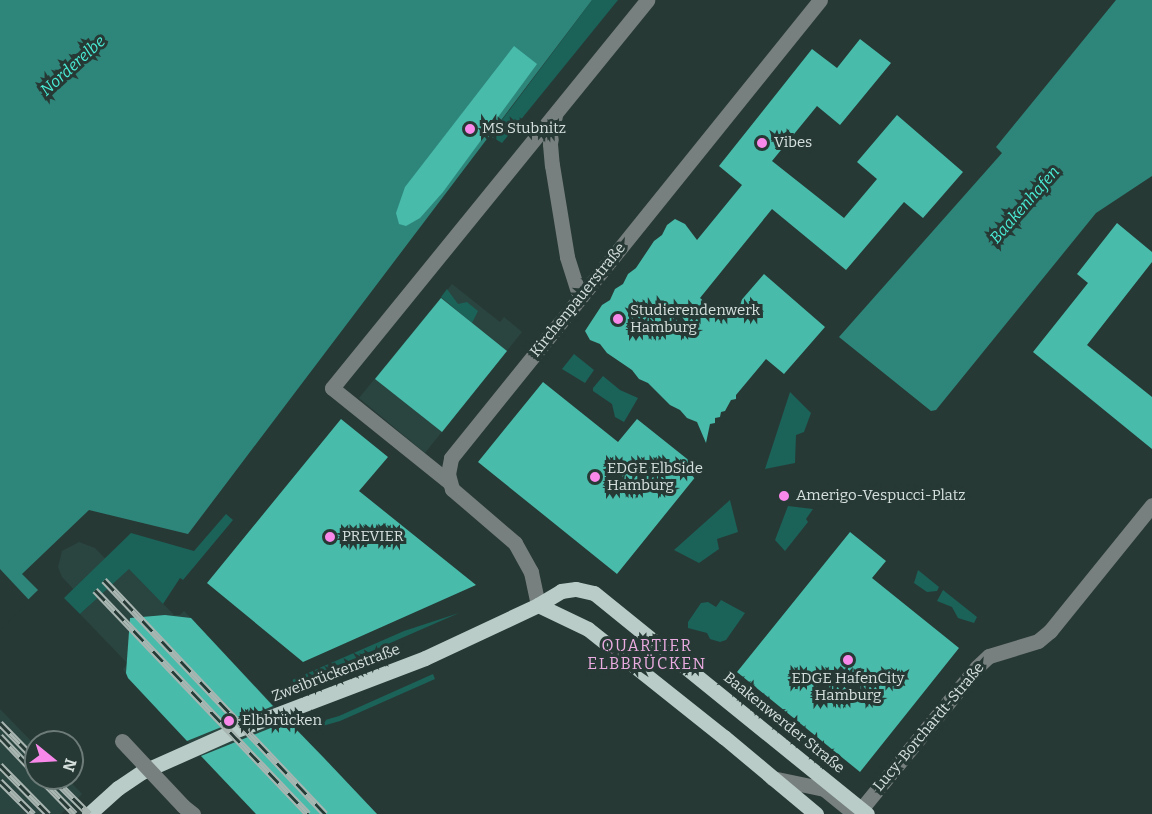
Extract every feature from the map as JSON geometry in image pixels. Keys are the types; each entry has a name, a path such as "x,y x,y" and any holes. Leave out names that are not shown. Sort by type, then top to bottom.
{"main road":[{"name":"Baakenwerder Straße","path":"538,605 561,591 576,589 594,593 864,812"},
{"name":"Baakenwerder Straße","path":"538,605 588,629 816,814"},
{"name":"Zweibrückenstraße","path":"89,814 118,788 142,772 242,728 425,658 538,605"}],"street":[{"path":"538,605 531,572 515,543 456,494 449,482 332,388 647,0"},
{"name":"Kirchenpauerstraße","path":"449,482 451,458 820,0"},
{"path":"556,111 550,144 552,165 567,257 580,298"},
{"name":"Lucy-Borchardt-Straße","path":"864,812 977,667 989,656 1038,641 1050,631 1152,505"},
{"path":"122,741 188,811"},
{"name":"Baakenwerder Straße","path":"772,778 824,789 854,813 864,812"}],"shaded area":[{"path":"592,0 618,0 502,143 490,136"},
{"path":"452,284 500,322 504,317 522,332 425,453 359,398"},
{"path":"447,289 458,304 467,302 478,311 472,323 441,297"},
{"path":"574,354 594,370 585,383 562,369"},
{"path":"603,376 620,390 638,398 624,422 615,417 612,404 593,391"},
{"path":"790,392 811,413 804,432 796,435 795,463 765,469"},
{"path":"730,500 738,532 717,539 719,549 699,563 674,550"},
{"path":"788,506 813,509 806,519 808,522 785,551 775,540"},
{"path":"226,514 233,520 183,580 180,578 163,604 129,569 80,614 64,598 131,533 194,551"},
{"path":"79,542 95,548 121,575 129,568 174,615 180,615 184,611 377,814 256,814 128,678 123,669 128,664 80,614 89,606 62,577 58,567 62,551"},
{"path":"918,570 939,587 937,591 927,592 914,583"},
{"path":"943,590 977,617 974,623 958,618 952,607 937,601"},
{"path":"721,600 745,613 726,640 720,642 710,639 707,633 688,628 688,622 701,603 708,602 716,607"},
{"path":"459,613 294,685 292,680 404,631"},
{"path":"433,674 435,679 340,721 312,729 311,724 339,716"},
{"path":"0,709 24,734 24,790 78,790 82,794 61,814 0,814"}],"water":[{"name":"Norderelbe","path":"0,0 592,0 188,534 89,510 22,574 38,590 0,627"},
{"name":"Baakenhafen","path":"1116,0 1152,0 1152,176 1096,213 936,410 931,411 839,337 1002,153 996,147"}],"pier":[{"path":"0,569 30,601 0,630"}],"building":[{"path":"860,39 891,63 840,125 817,106 772,161 844,218 877,179 857,162 897,115 963,172 923,218 904,202 846,270 772,209 700,298 725,319 764,274 825,327 784,374 766,359 736,395 736,399 731,400 725,411 721,412 720,417 715,418 715,423 710,424 706,443 697,422 687,418 680,410 670,405 648,383 639,379 632,370 607,353 600,344 590,340 585,331 602,305 610,300 615,289 623,284 628,274 636,268 667,225 675,219 685,224 697,240 742,185 719,166 812,49 837,68"},
{"name":"MS Stubnitz","path":"514,46 537,64 443,192 420,218 406,226 399,224 396,213 405,187"},
{"path":"1117,223 1152,252 1152,262 1087,345 1152,397 1152,449 1033,352 1088,283 1077,274"},
{"path":"441,298 507,351 442,432 375,379"},
{"name":"EDGE ElbSide Hamburg","path":"543,382 618,442 637,419 701,470 617,574 478,462"},
{"name":"PREVIER","path":"341,419 388,457 359,491 476,585 303,662 207,583"},
{"name":"EDGE HafenCity Hamburg","path":"850,532 886,561 872,578 959,648 860,772 737,672"},
{"path":"165,615 191,618 273,706 187,741 128,678 126,673 130,618"},
{"path":"288,721 377,814 256,814 201,756"}],"railway":[{"path":"104,580 325,814"},
{"path":"95,590 308,814"},
{"path":"0,723 24,748"},
{"path":"0,736 24,761"},
{"path":"0,765 48,814"},
{"path":"0,781 33,814"},
{"path":"52,790 75,814"},
{"path":"65,790 89,814"}],"place":[{"name":"MS Stubnitz","path":"470,129"},
{"name":"Vibes","path":"762,143"},
{"name":"Studierendenwerk Hamburg","path":"618,319"},
{"name":"EDGE ElbSide Hamburg","path":"595,477"},
{"name":"Amerigo-Vespucci-Platz","path":"784,496"},
{"name":"PREVIER","path":"330,537"},
{"name":"EDGE HafenCity Hamburg","path":"848,660"},
{"name":"Elbbrücken","path":"229,721"}],"district":[{"name":"QUARTIER ELBBRÜCKEN","path":"647,655"}]}
